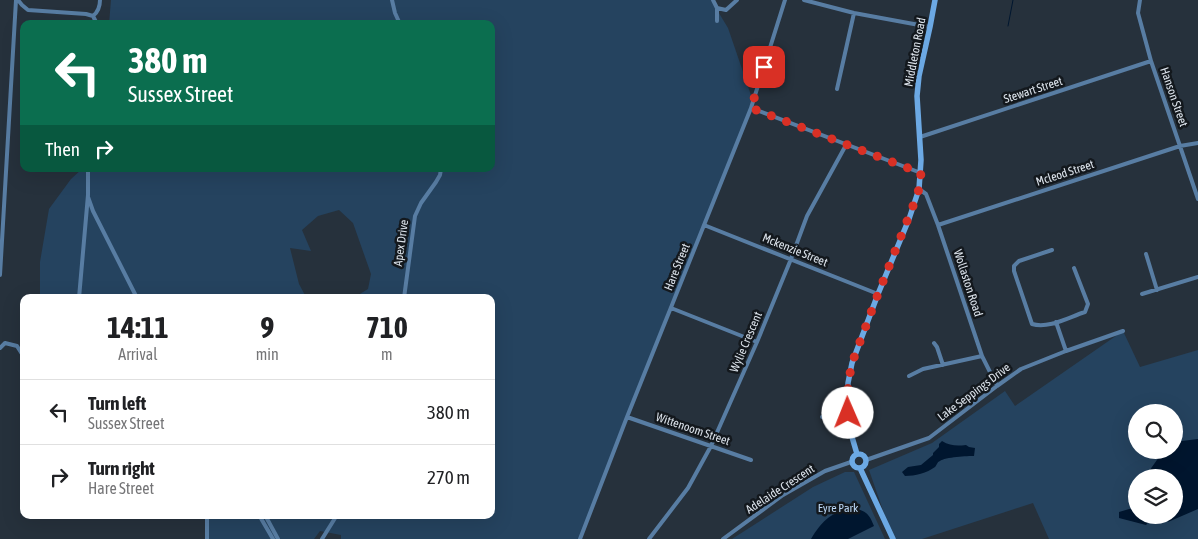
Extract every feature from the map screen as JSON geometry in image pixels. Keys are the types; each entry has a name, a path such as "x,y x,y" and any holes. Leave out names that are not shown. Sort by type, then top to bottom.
{"main road":[{"name":"Middleton Road","path":"857,454 848,413 848,384 852,363 919,189 921,173 917,96 919,76 935,0"},
{"path":"857,454 863,455 866,460 865,465 860,468 854,467 851,462 852,457 857,454"},
{"path":"860,468 893,539"}],"street":[{"path":"17,0 28,10 86,14 93,16 95,20"},
{"path":"0,275 17,0"},
{"path":"93,16 97,13 100,0"},
{"path":"392,0 398,20"},
{"path":"713,0 717,8 716,21"},
{"path":"717,8 726,10 737,0"},
{"name":"Hare Street","path":"580,539 751,108 785,0"},
{"path":"804,0 854,13 930,27"},
{"name":"Hanson Street","path":"1140,0 1138,13 1151,61 1198,199"},
{"path":"837,89 854,13"},
{"name":"Stewart Street","path":"920,137 1151,61"},
{"path":"751,108 921,173"},
{"name":"Mcleod Street","path":"938,224 1180,146 1198,143"},
{"name":"Wylie Crescent","path":"649,539 688,488 711,446 757,342 807,216 846,145"},
{"path":"79,294 88,195 88,172"},
{"name":"Apex Drive","path":"405,294 415,216 440,172"},
{"path":"1190,176 1198,179"},
{"name":"Wollaston Road","path":"919,189 926,194 938,224 982,356 997,386"},
{"path":"88,195 93,211 135,294"},
{"name":"Mckenzie Street","path":"704,225 878,294"},
{"path":"1052,250 1019,261 1014,266 1032,324 1039,326 1085,312 1088,304 1074,268"},
{"path":"1146,254 1157,290"},
{"path":"1142,294 1198,276"},
{"path":"671,308 757,342"},
{"path":"1056,322 1066,351"},
{"name":"Lake Seppings Drive","path":"866,460 929,438 1021,369 1066,351 1123,332"},
{"path":"0,348 5,343 17,346 20,351"},
{"path":"934,343 941,354 943,365"},
{"path":"909,376 923,369 982,356"},
{"path":"822,417 848,413"},
{"name":"Wittenoom Street","path":"627,417 751,460"},
{"name":"Adelaide Crescent","path":"723,539 784,495 825,471 851,462"},
{"path":"207,519 207,539"},
{"path":"261,519 273,539"},
{"path":"267,519 278,539"},
{"path":"322,539 334,519"}],"green space":[{"path":"111,0 711,0 728,28 753,101 669,307 580,539 341,539 341,535 320,531 314,539 207,539 209,519 495,519 495,294 360,294 368,289 371,274 353,223 339,210 318,216 302,230 311,251 290,248 299,284 304,294 40,294 40,262 49,209 71,179 79,172 495,172 495,20 109,20"},
{"path":"1123,331 1140,367 1198,350 1198,539 1049,539 1033,503 922,539 893,539 869,470 932,443 1005,391 1015,406"},
{"name":"Eyre Park","path":"845,472 854,472 885,539 732,539 813,487"}],"shaded area":[{"path":"1198,439 1198,509 1183,516 1183,469 1151,469 1158,459 1183,459 1183,441"},
{"path":"942,441 951,445 966,445 975,448 974,456 943,460 928,471 917,475 905,476 902,472 908,467 921,465 933,455"},
{"path":"847,508 857,509 867,514 874,526 848,539 811,539 826,520"},
{"path":"1128,509 1128,520 1119,518 1119,512"}],"waterway":[{"path":"1008,26 1013,0"}],"route":[{"path":"764,67 751,108 921,173 919,189 909,219 852,363 848,384 848,413"}]}
